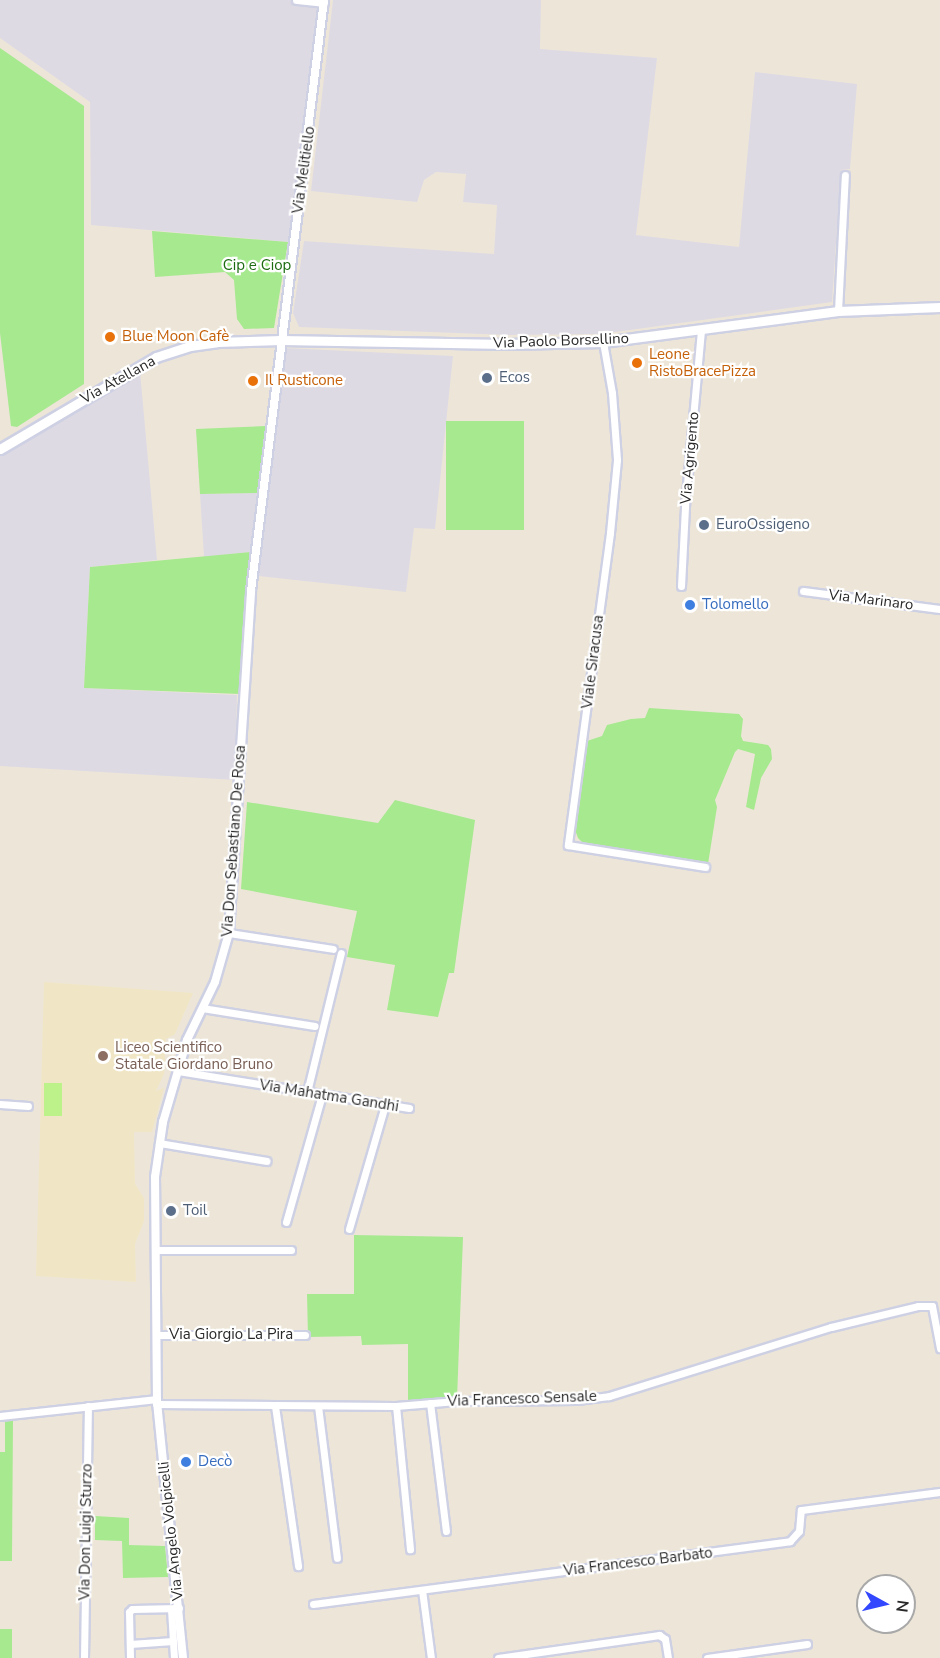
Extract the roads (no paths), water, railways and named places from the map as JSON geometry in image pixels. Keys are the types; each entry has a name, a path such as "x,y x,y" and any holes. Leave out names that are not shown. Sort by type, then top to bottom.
{"main road":[{"name":"Via Paolo Borsellino","path":"281,340 506,344 603,342 838,311 940,308"},
{"name":"Via Atellana","path":"0,449 156,357 190,346 216,342 281,340"}],"street":[{"path":"296,0 324,2"},
{"name":"Via Melitiello","path":"281,340 324,2"},
{"path":"838,311 845,175"},
{"name":"Via Agrigento","path":"681,586 685,506 701,330"},
{"name":"Via Don Sebastiano De Rosa","path":"157,1401 155,1177 163,1122 178,1071 190,1032 222,963 229,933 251,591 281,340"},
{"name":"Viale Siracusa","path":"603,342 612,393 617,460 610,532 568,845 705,867"},
{"name":"Via Marinaro","path":"802,591 940,609"},
{"path":"229,933 333,949"},
{"path":"307,1092 341,953"},
{"path":"202,1008 315,1026"},
{"name":"Via Mahatma Gandhi","path":"178,1071 409,1108"},
{"path":"286,1222 322,1095"},
{"path":"0,1104 28,1106"},
{"path":"349,1229 385,1105"},
{"path":"159,1143 267,1161"},
{"path":"156,1250 291,1250"},
{"name":"Via Francesco Sensale","path":"0,1416 157,1401 275,1406 396,1406 430,1403 555,1401 609,1396 831,1327 898,1310 932,1306 940,1348"},
{"name":"Via Giorgio La Pira","path":"157,1335 305,1335"},
{"name":"Via Angelo Volpicelli","path":"157,1401 175,1609 183,1658"},
{"path":"430,1403 446,1531"},
{"name":"Via Don Luigi Sturzo","path":"84,1658 88,1406"},
{"path":"275,1406 298,1566"},
{"path":"318,1406 338,1558"},
{"path":"396,1406 410,1549"},
{"name":"Via Francesco Barbato","path":"313,1604 790,1541 799,1531 801,1510 940,1492"},
{"path":"422,1590 431,1658"},
{"path":"130,1658 129,1612 132,1609 175,1609 174,1658"},
{"path":"498,1658 659,1635 665,1639 668,1658"},
{"path":"130,1644 173,1641"},
{"path":"707,1658 807,1644"}],"place":[{"name":"Blue Moon Cafè","path":"110,337"},
{"name":"Leone RistoBracePizza","path":"637,363"},
{"name":"Ecos","path":"487,378"},
{"name":"Il Rusticone","path":"253,381"},
{"name":"EuroOssigeno","path":"704,525"},
{"name":"Tolomello","path":"690,605"},
{"name":"Liceo Scientifico Statale Giordano Bruno","path":"103,1056"},
{"name":"Toil","path":"171,1211"},
{"name":"Decò","path":"186,1462"}],"park label":[{"name":"Cip e Ciop","path":"257,266"}]}
